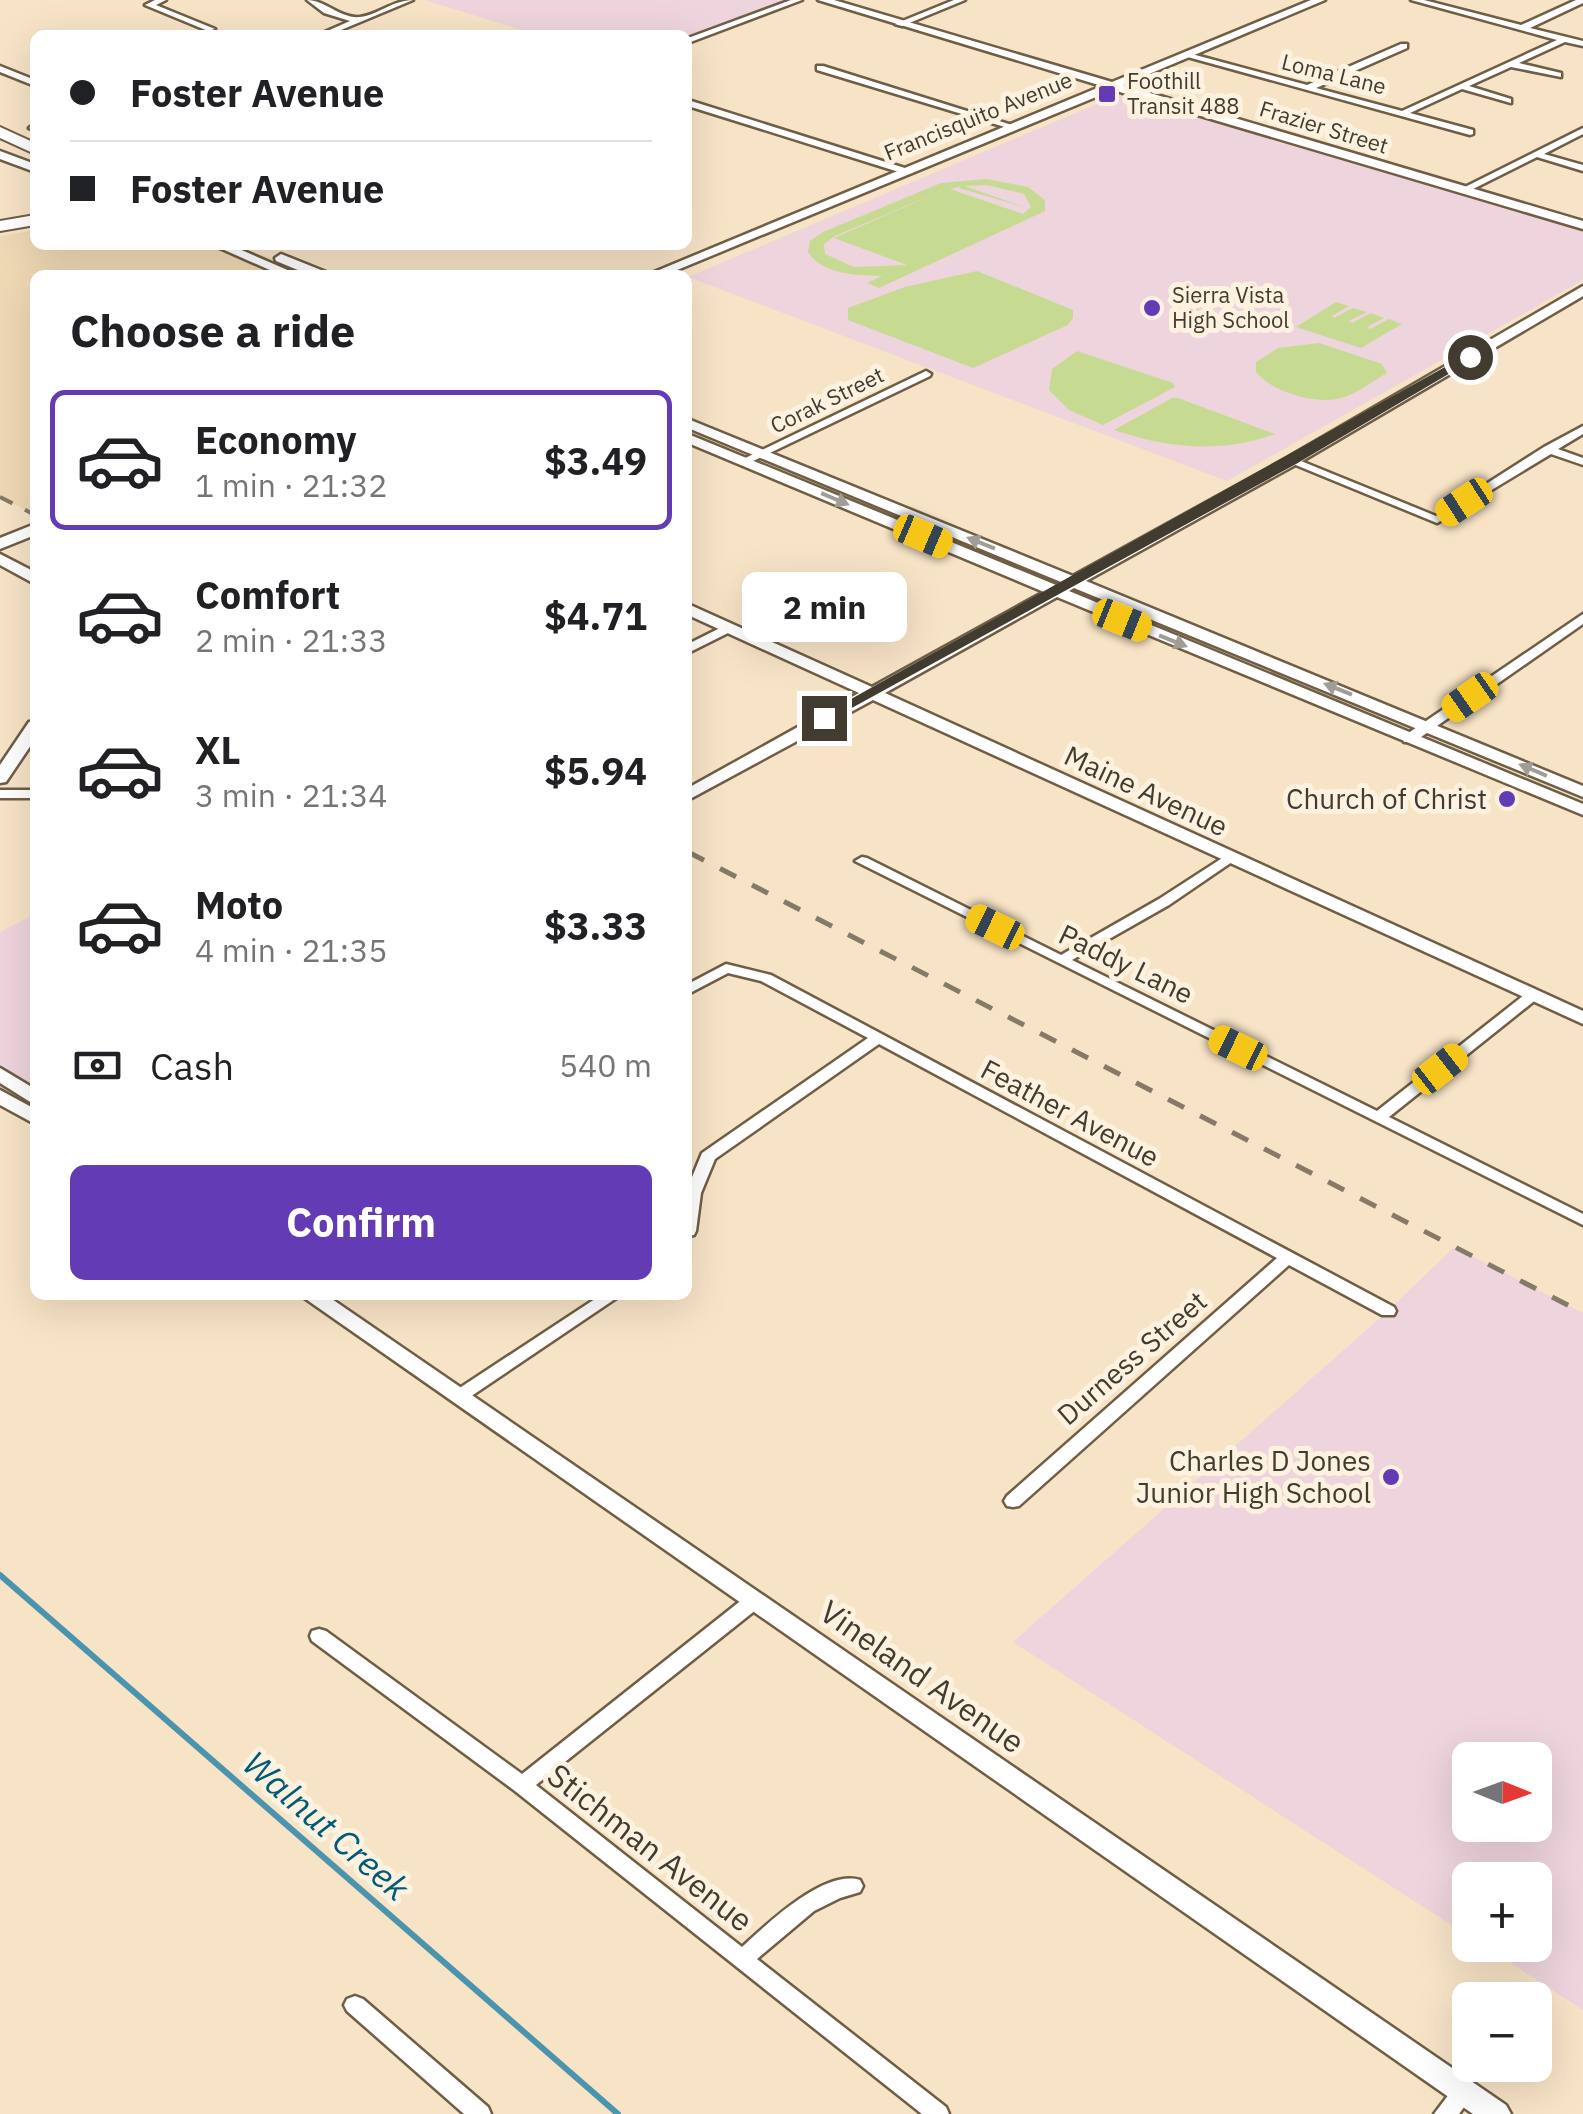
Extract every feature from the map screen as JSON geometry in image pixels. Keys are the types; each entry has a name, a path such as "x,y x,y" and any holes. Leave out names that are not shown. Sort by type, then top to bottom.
{"highway":[{"path":"0,132 30,147"},
{"path":"0,222 30,219"}],"street":[{"path":"162,0 149,5 211,28"},
{"path":"311,0 327,11 357,20"},
{"path":"334,30 409,0"},
{"path":"692,40 798,0"},
{"name":"Frazier Street","path":"822,0 1583,224"},
{"path":"899,24 961,0"},
{"name":"Francisquito Avenue","path":"666,270 1320,0"},
{"path":"1414,0 1583,44"},
{"path":"1522,28 1583,0"},
{"path":"1406,112 1565,40"},
{"path":"1308,88 1404,46"},
{"name":"Loma Lane","path":"1188,56 1470,132"},
{"path":"1510,64 1558,74"},
{"path":"820,68 1011,126"},
{"path":"0,69 30,80"},
{"path":"1460,86 1508,101"},
{"path":"692,104 905,171"},
{"path":"1464,190 1583,131"},
{"path":"1535,154 1583,168"},
{"path":"0,155 30,166"},
{"path":"231,250 280,270"},
{"path":"261,250 309,270"},
{"path":"692,793 1050,590 1292,461 1583,290"},
{"name":"Corak Street","path":"746,462 926,374"},
{"path":"692,425 1583,792"},
{"path":"1292,461 1437,520 1583,428"},
{"path":"692,440 1583,810"},
{"path":"1548,449 1583,462"},
{"path":"0,544 30,532"},
{"path":"0,558 30,576"},
{"name":"Maine Avenue","path":"692,611 1583,1018"},
{"path":"1409,738 1583,618"},
{"path":"692,647 728,628"},
{"path":"0,778 30,733"},
{"path":"0,794 30,794"},
{"path":"1062,960 1164,902 1227,858"},
{"name":"Paddy Lane","path":"862,860 1583,1220"},
{"name":"Feather Avenue","path":"692,988 726,968 766,978 1388,1311"},
{"path":"1378,1118 1533,995"},
{"path":"692,1200 708,1156 878,1038"},
{"path":"0,1074 30,1095"},
{"path":"0,1096 30,1115"},
{"name":"Durness Street","path":"1012,1501 1288,1258"},
{"name":"Vineland Avenue","path":"318,1300 462,1395 1496,2114"},
{"path":"462,1395 604,1300"},
{"path":"522,1785 756,1600"},
{"name":"Stichman Avenue","path":"319,1636 522,1785 938,2114"},
{"path":"742,1959 800,1908 828,1890 853,1886"},
{"path":"355,2005 480,2114"},
{"path":"1446,2114 1464,2092"}],"shaded area":[{"path":"425,0 789,0 692,35 692,30 521,30"},
{"name":"Sierra Vista High School","path":"1118,95 1583,230 1583,280 1227,481 692,275"},
{"path":"30,231 30,250 248,250 306,270 30,270 30,512 0,497 0,236"},
{"path":"30,917 30,1115 0,1096 0,932"},
{"name":"Charles D Jones Junior High School","path":"1454,1247 1583,1313 1583,2010 1552,1990 1552,1982 1540,1982 1509,1962 1552,1962 1552,1862 1452,1862 1452,1925 1013,1642 1388,1311"}],"green space":[{"path":"986,179 1028,187 1045,200 1045,211 879,288 867,283 882,276 831,269 808,252 810,241 823,232 941,183","holes":["987,185 1024,194 1031,207 1023,214 950,189 961,186 1027,208 964,186","944,190 834,238 907,265 854,267 825,254 824,244 835,236"]},
{"path":"977,271 1073,310 1073,318 1068,325 973,368 848,320 848,308 905,287"},
{"path":"1336,302 1349,306 1334,318 1353,308 1367,312 1349,321 1352,323 1371,313 1384,318 1367,327 1370,329 1389,319 1402,324 1361,348 1296,327"},
{"path":"1319,343 1382,364 1387,373 1350,395 1322,400 1285,392 1256,372 1256,362 1278,348"},
{"path":"1077,351 1173,383 1175,387 1103,425 1069,410 1049,390 1052,369"},
{"path":"1172,398 1275,434 1235,444 1194,446 1114,430"}],"waterway":[{"name":"Walnut Creek","path":"0,1575 618,2114"}],"railway":[{"path":"0,497 30,512"},
{"path":"692,854 1583,1313"}],"place":[{"name":"Foothill Transit 488","path":"1107,94"},
{"name":"Sierra Vista High School","path":"1152,308"},
{"name":"Church of Christ","path":"1507,799"},
{"name":"Charles D Jones Junior High School","path":"1391,1477"}],"route":[{"path":"824,718 1050,590 1292,461 1470,357"}]}
